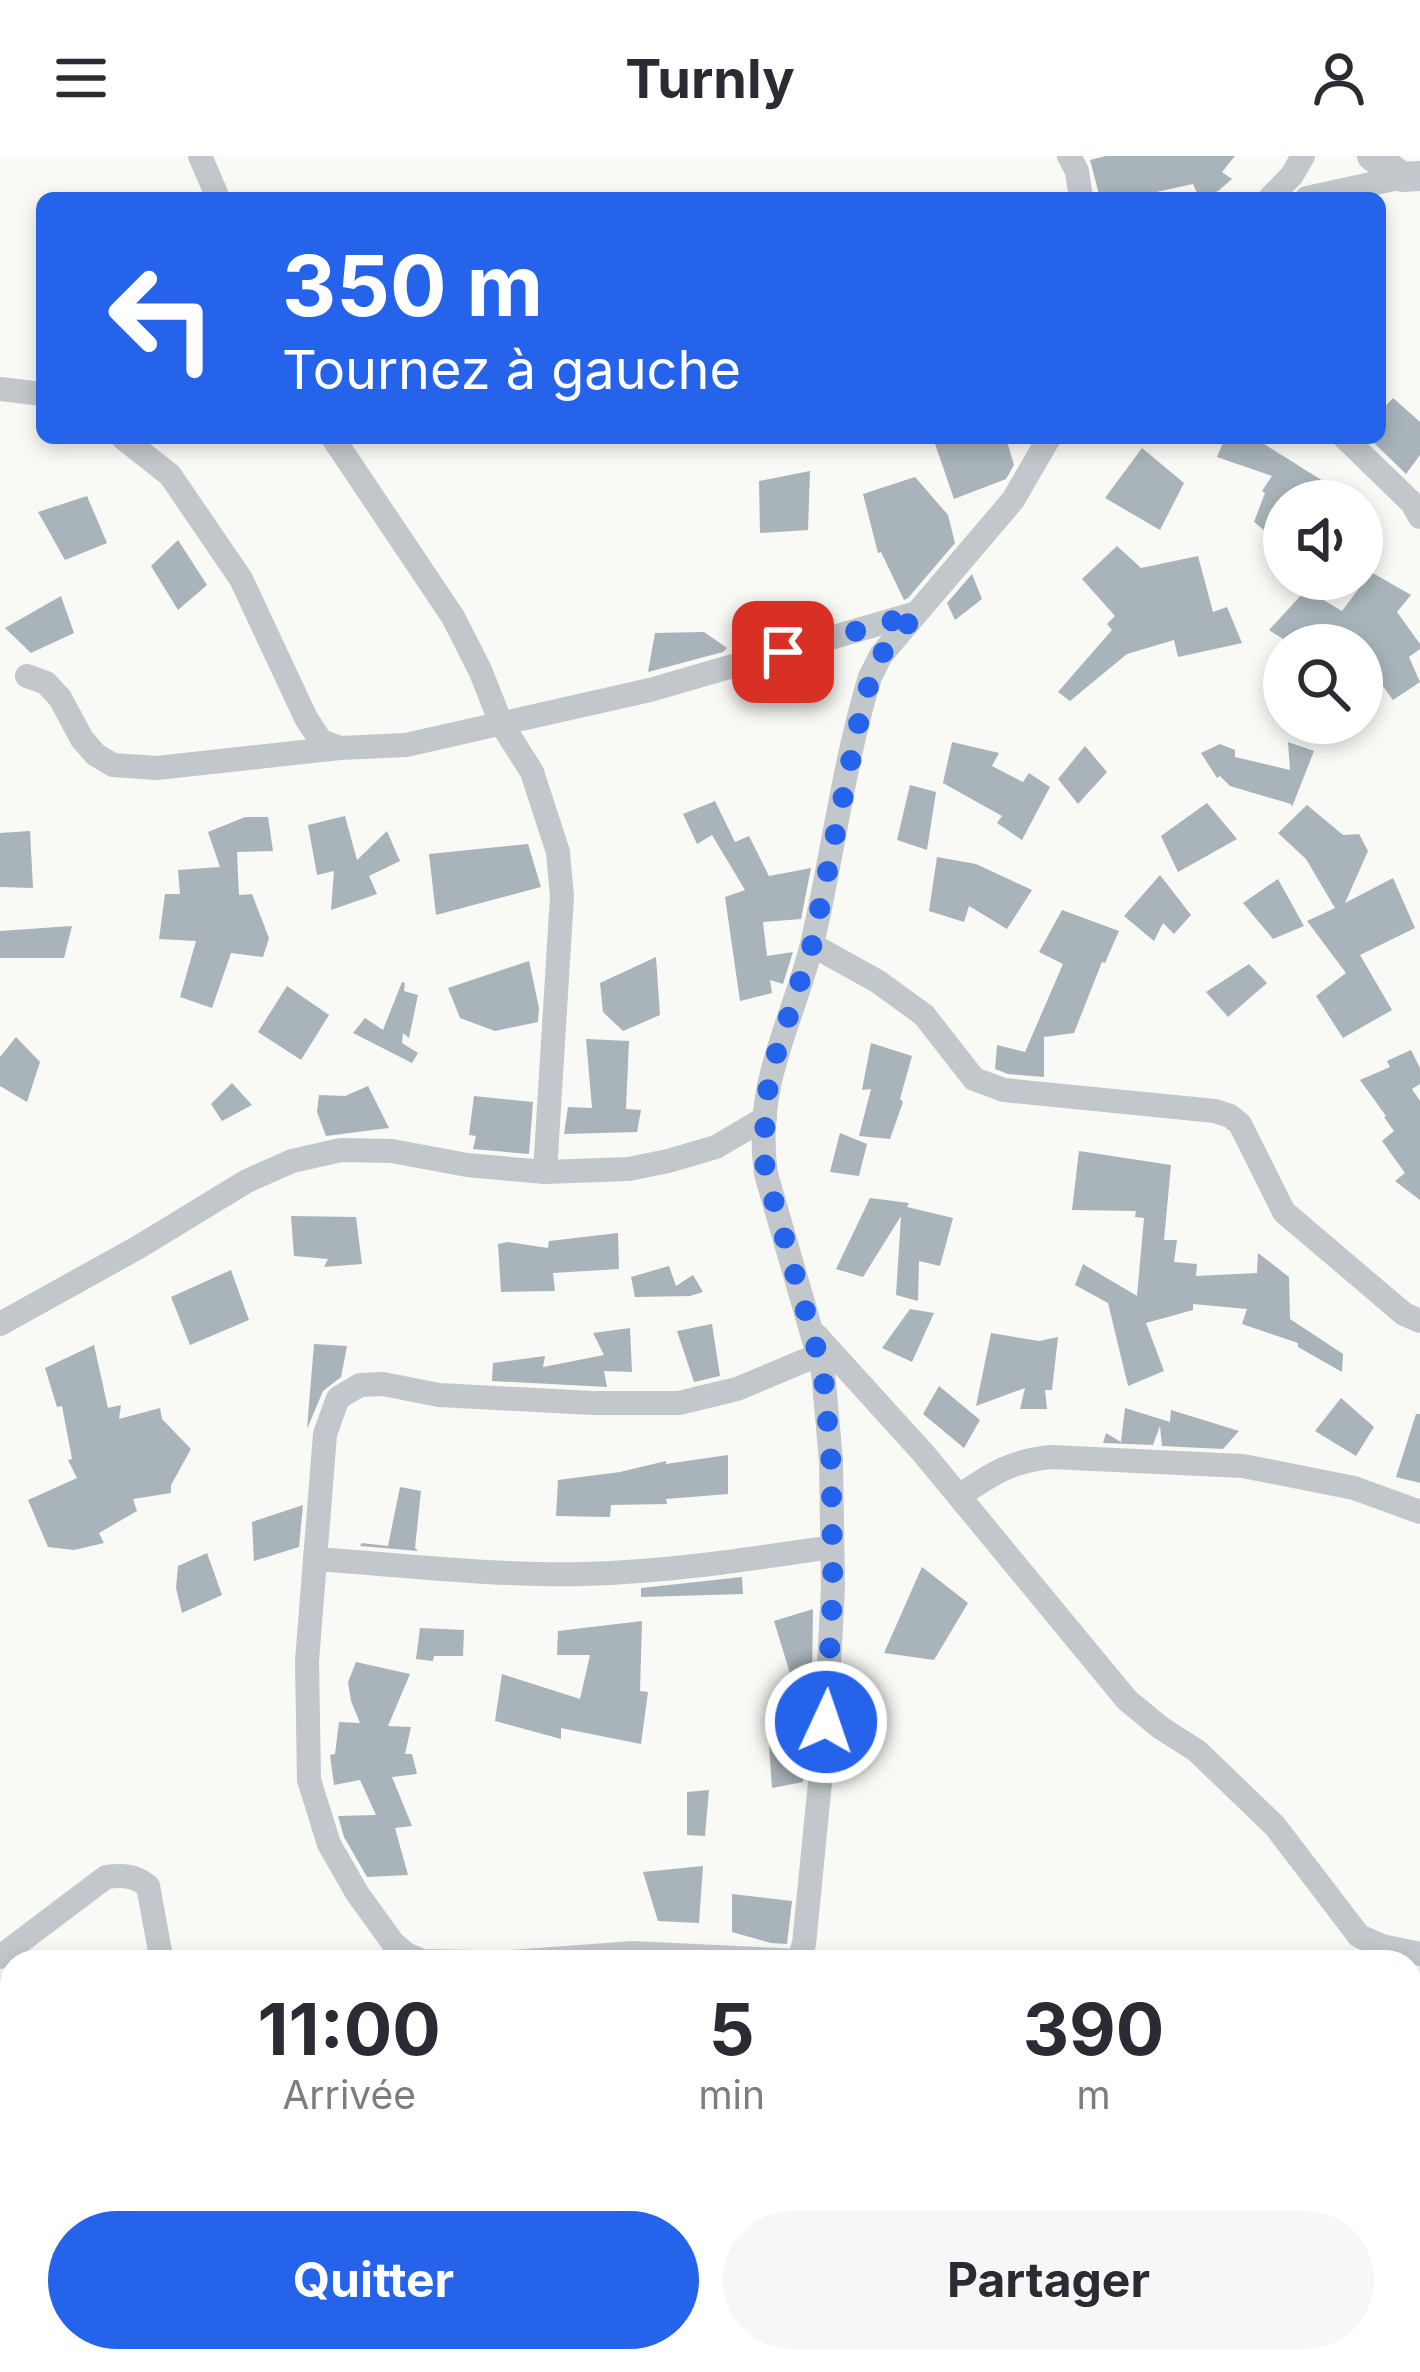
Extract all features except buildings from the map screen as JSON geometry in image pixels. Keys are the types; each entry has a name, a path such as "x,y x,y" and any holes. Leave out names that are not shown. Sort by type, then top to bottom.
{"street":[{"path":"200,156 215,192"},
{"path":"1069,156 1080,192"},
{"path":"1276,192 1303,156"},
{"path":"1372,156 1412,177"},
{"path":"1337,192 1412,177"},
{"path":"0,389 36,393"},
{"path":"131,444 170,475 241,579 313,730 321,741 340,748"},
{"path":"337,444 453,617 501,723 532,772 558,852 560,956 545,1172"},
{"path":"802,1950 826,1722 831,1461 823,1372 766,1174 763,1151 769,1076 812,945 864,698 881,655 1013,500 1046,444"},
{"path":"1351,444 1412,503 1420,517"},
{"path":"27,676 46,683 60,698 96,755 113,765 157,768 406,745 650,690 916,614"},
{"path":"812,945 877,981 924,1015 974,1078 1004,1090 1181,1106 1230,1116 1240,1124 1284,1212 1404,1314 1420,1321"},
{"path":"0,1324 247,1181 292,1161 341,1150 392,1150 467,1165 545,1172 628,1169 716,1147 765,1118"},
{"path":"812,1330 958,1496 1126,1700 1198,1751 1275,1826 1359,1936 1401,1950"},
{"path":"401,1950 357,1893 329,1844 309,1780 308,1661 315,1559 325,1434 338,1398 360,1385 383,1384 440,1395 679,1403 737,1388 818,1355"},
{"path":"958,1496 1001,1468 1051,1457 1243,1466 1354,1488 1420,1512"},
{"path":"315,1559 582,1574 697,1567 832,1547"},
{"path":"9,1950 106,1877 124,1875 148,1886 160,1950"}],"route":[{"path":"783,652 916,614 881,655 870,677 812,945 769,1076 765,1118 766,1174 823,1372 831,1461 833,1587 826,1722"}]}
